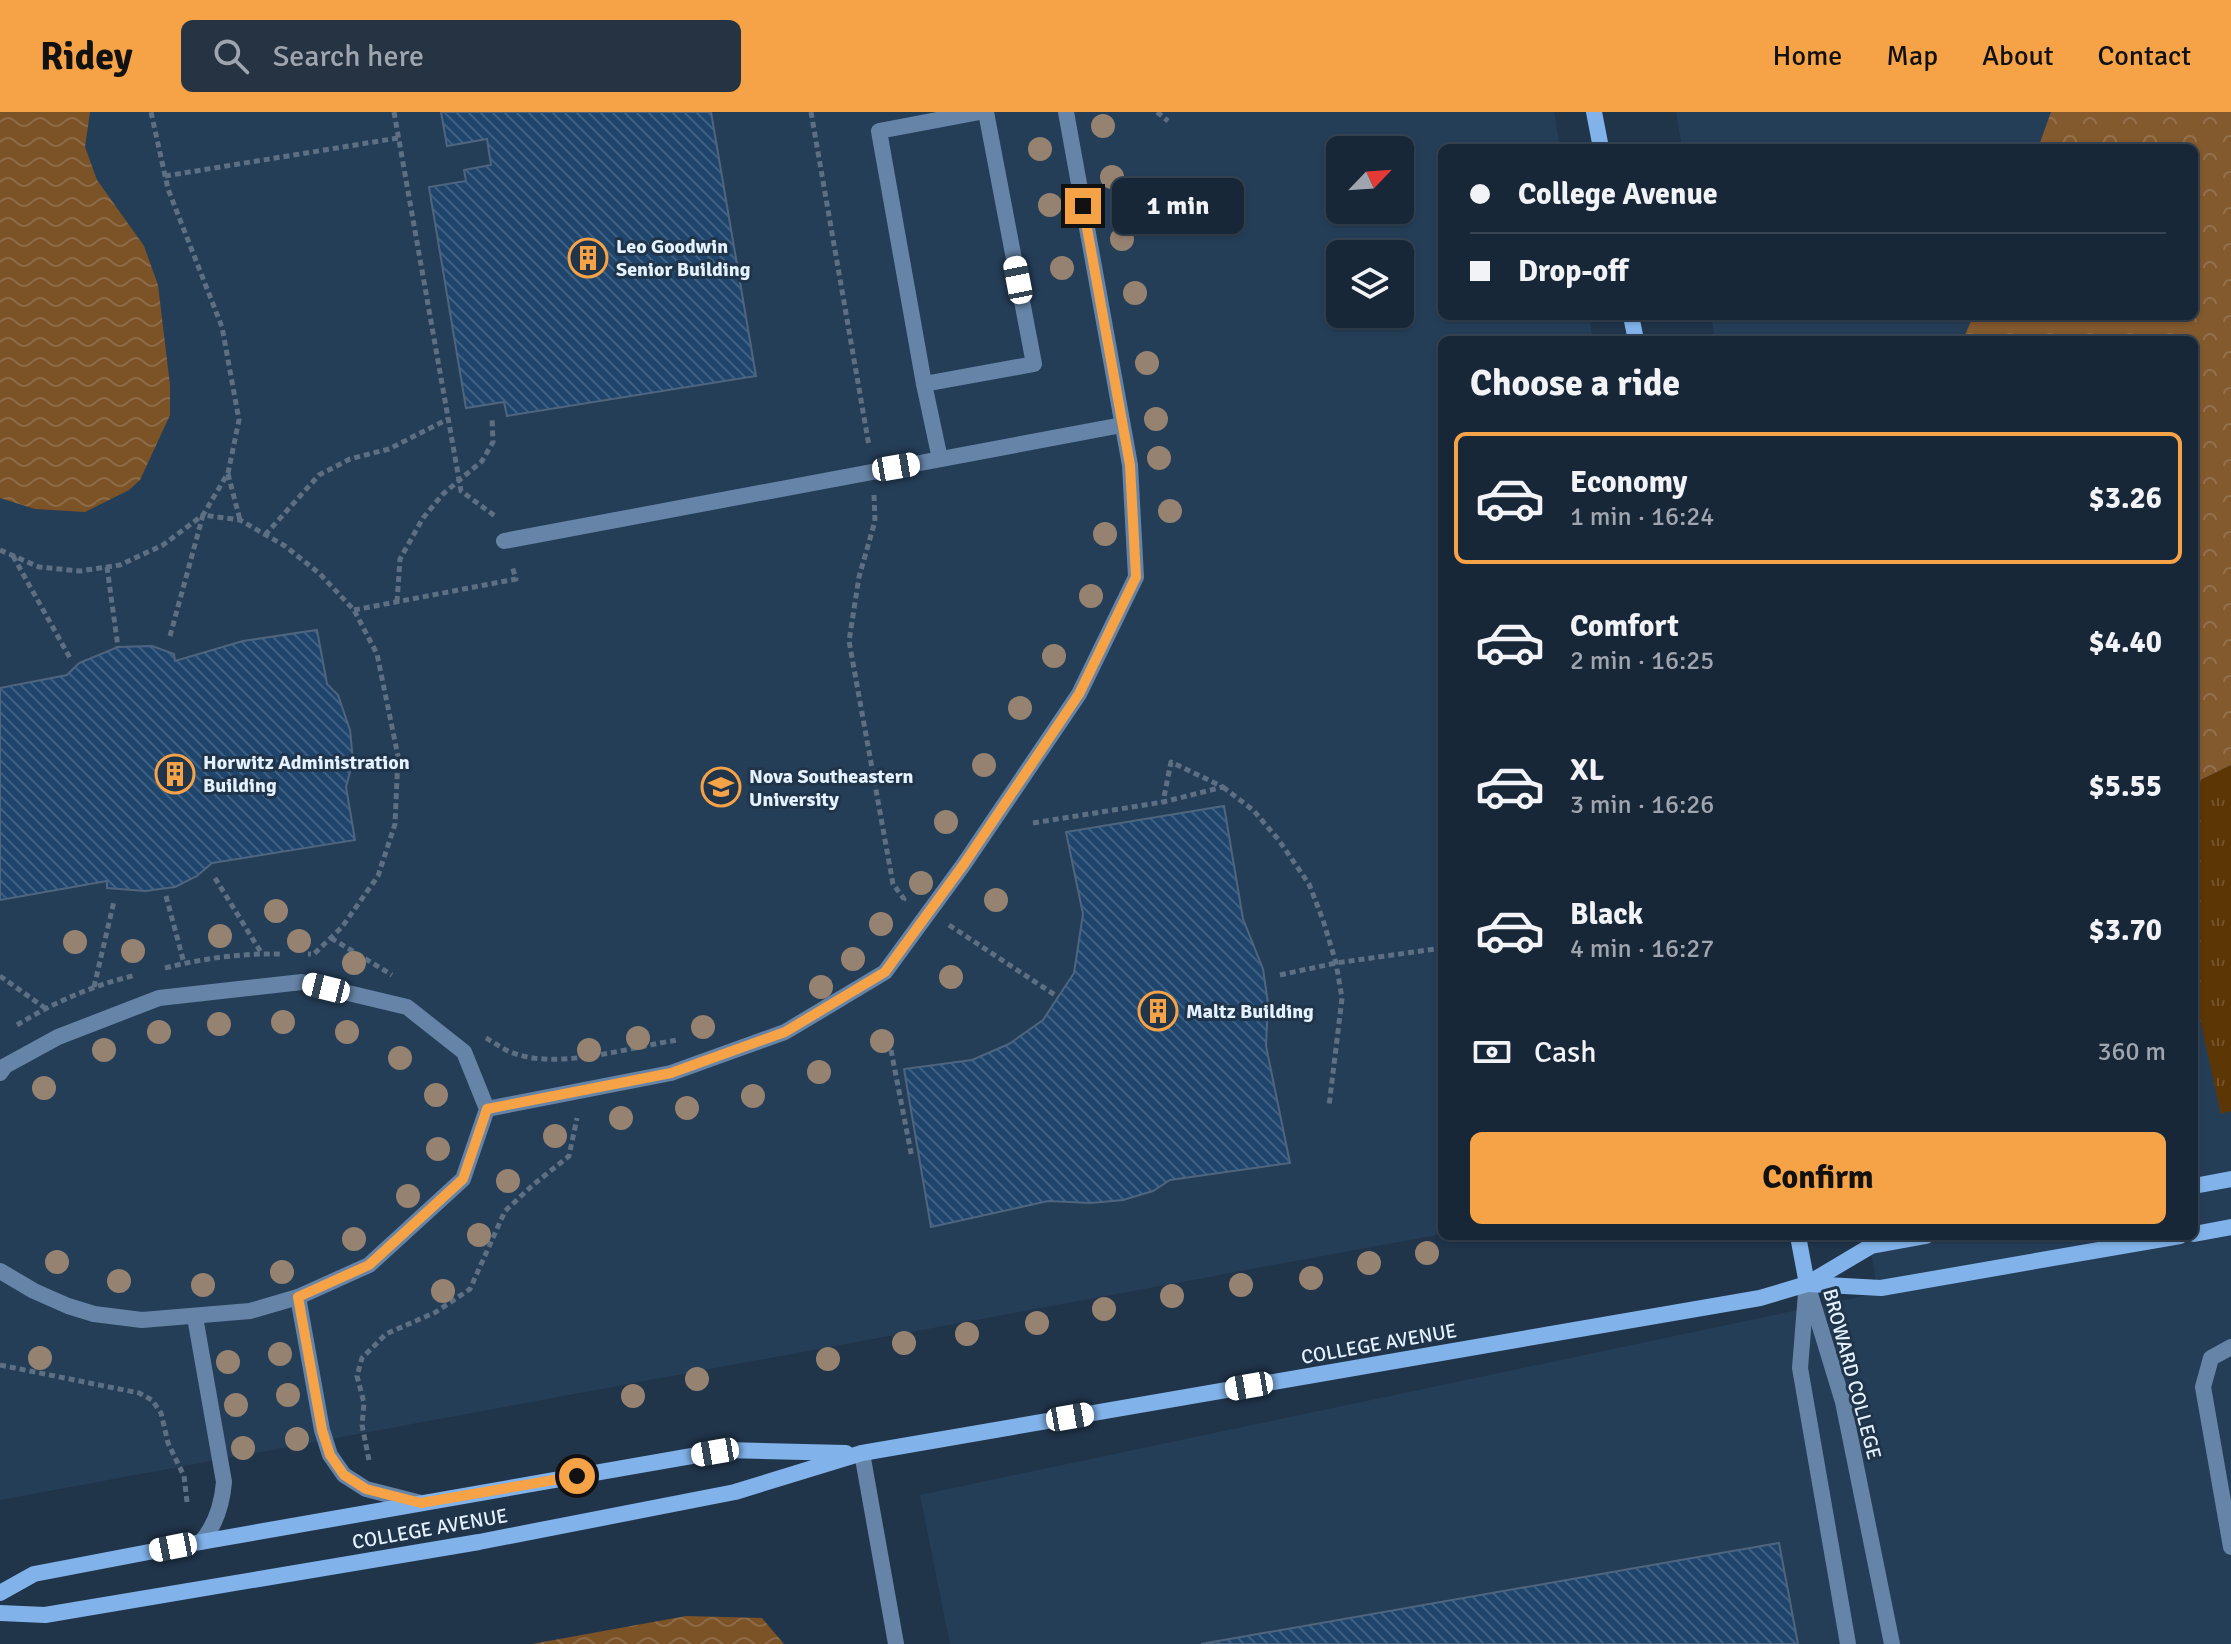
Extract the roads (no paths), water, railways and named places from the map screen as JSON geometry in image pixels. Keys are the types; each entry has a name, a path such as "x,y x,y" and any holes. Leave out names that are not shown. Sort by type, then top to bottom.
{"street":[{"path":"924,384 1034,364 983,112 879,131 924,384 940,459"},
{"path":"487,1109 671,1073 785,1032 885,972 1079,694 1136,577 1130,465 1066,112"},
{"path":"1594,112 1600,144"},
{"path":"504,541 1122,425"},
{"path":"0,1073 5,1066 58,1037 159,998 302,982 407,1007 464,1052 487,1109 463,1179 369,1265 298,1297 250,1311 142,1320 94,1314 68,1306 0,1271"},
{"path":"2198,1185 2231,1179"},
{"path":"2198,1233 2231,1227"},
{"path":"1799,1240 1807,1284"},
{"name":"COLLEGE AVENUE","path":"0,1613 45,1615 479,1542 735,1492 862,1453 1760,1298 1807,1284 1871,1246 1904,1240"},
{"name":"COLLEGE AVENUE","path":"1807,1284 1881,1288 2157,1240"},
{"name":"BROWARD COLLEGE","path":"1807,1284 1800,1368 1848,1644"},
{"name":"BROWARD COLLEGE","path":"1807,1284 1843,1402 1892,1644"},
{"path":"298,1297 322,1430 330,1455 344,1475 366,1489 421,1503"},
{"path":"195,1317 224,1482 222,1504 209,1533 201,1542"},
{"path":"2231,1347 2211,1358 2203,1387 2231,1547"},
{"name":"COLLEGE AVENUE","path":"0,1593 34,1574 726,1450 862,1453"},
{"path":"862,1453 896,1644"}],"water":[{"path":"0,112 90,112 85,147 97,180 144,246 158,285 170,385 170,415 140,480 129,490 85,512 35,509 0,498"},
{"path":"686,1616 762,1618 784,1644 532,1644"}],"place":[{"name":"Leo Goodwin Senior Building","path":"588,258"},
{"name":"Horwitz Administration Building","path":"175,774"},
{"name":"Nova Southeastern University","path":"721,787"},
{"name":"Maltz Building","path":"1158,1011"}]}
